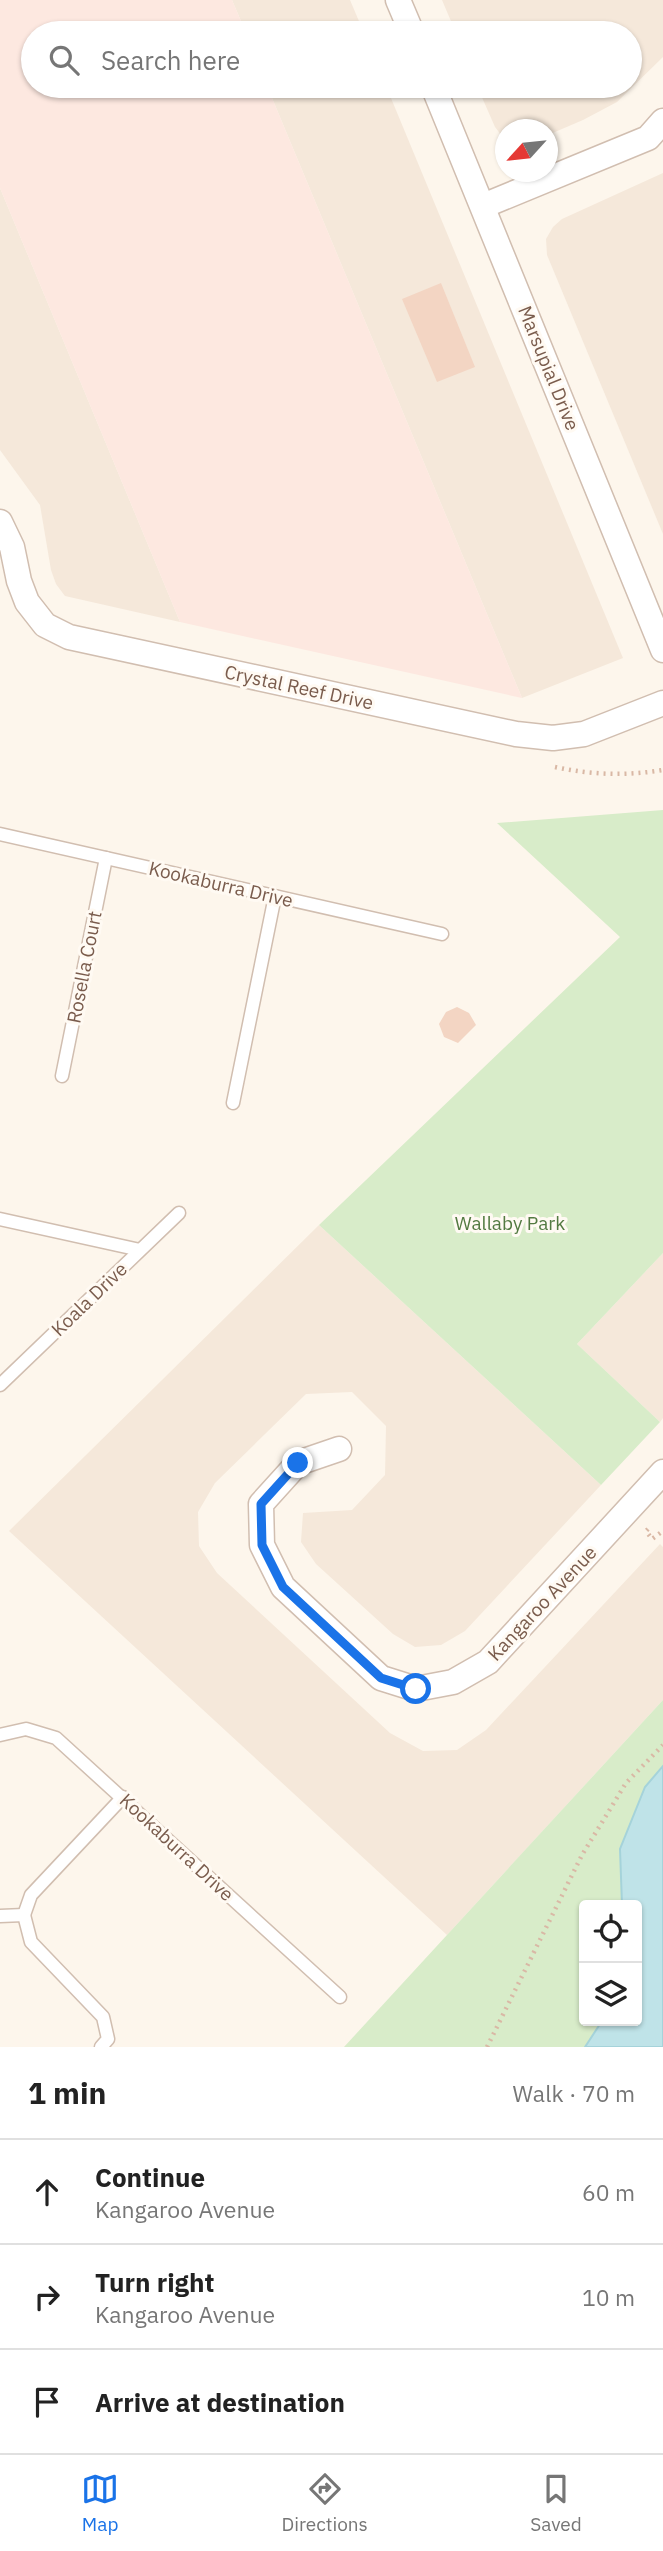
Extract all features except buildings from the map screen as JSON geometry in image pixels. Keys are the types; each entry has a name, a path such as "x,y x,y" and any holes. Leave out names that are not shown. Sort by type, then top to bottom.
{"street":[{"path":"398,0 407,21"},
{"name":"Marsupial Drive","path":"438,98 663,650"},
{"path":"483,206 648,138 663,121"},
{"name":"Crystal Reef Drive","path":"0,522 12,547 19,581 27,602 45,625 69,637 502,731 553,738 584,734 663,702"},
{"name":"Kangaroo Avenue","path":"339,1448 298,1463 261,1504 262,1545 283,1587 381,1678 416,1689 453,1682 488,1662 663,1472"}],"lane":[{"name":"Kookaburra Drive","path":"0,834 442,934"},
{"name":"Rosella Court","path":"62,1076 106,858"},
{"path":"233,1103 275,896"},
{"name":"Koala Drive","path":"0,1385 178,1213"},
{"path":"0,1219 140,1250"},
{"name":"Kookaburra Drive","path":"0,1735 26,1729 56,1738 340,1997"},
{"path":"105,2043 103,2017 31,1942 24,1915 31,1895 123,1797"},
{"path":"0,1916 24,1915"}],"path":[{"path":"655,1522 646,1531 652,1539 663,1531"},
{"path":"487,2047 582,1855 626,1783 663,1745"}],"shaded area":[{"path":"0,0 232,0 241,21 21,21 21,98 272,98 522,698 180,622 0,188"},
{"path":"232,0 350,0 359,21 241,21"},
{"path":"442,0 663,0 663,57 642,78 642,21 451,21"},
{"path":"272,98 391,98 623,658 522,698"},
{"path":"482,98 621,98 558,131 558,119 495,119 495,127"},
{"path":"663,173 663,534 547,255 546,239 562,219"},
{"path":"0,188 180,622 65,596 56,584 51,570 40,505 0,450"},
{"path":"319,1225 601,1485 465,1631 441,1645 415,1647 393,1634 316,1564 301,1542 303,1513 352,1510 385,1475 386,1426 352,1392 306,1394 215,1483 198,1512 199,1546 217,1573 390,1733 423,1751 457,1750 486,1730 660,1544 663,1547 663,1700 447,1935 9,1531"},
{"path":"663,1253 663,1418 660,1422 577,1344"}],"green space":[{"name":"Wallaby Park","path":"663,810 663,1253 577,1344 660,1422 601,1485 319,1225 620,937 497,823"},
{"path":"663,1700 663,2047 344,2047"}],"water":[{"path":"663,1766 663,2047 585,2047 599,2026 642,2026 642,1900 622,1900 620,1849 645,1787"}],"route":[{"path":"298,1463 261,1504 262,1545 283,1587 381,1678 416,1689"}]}
